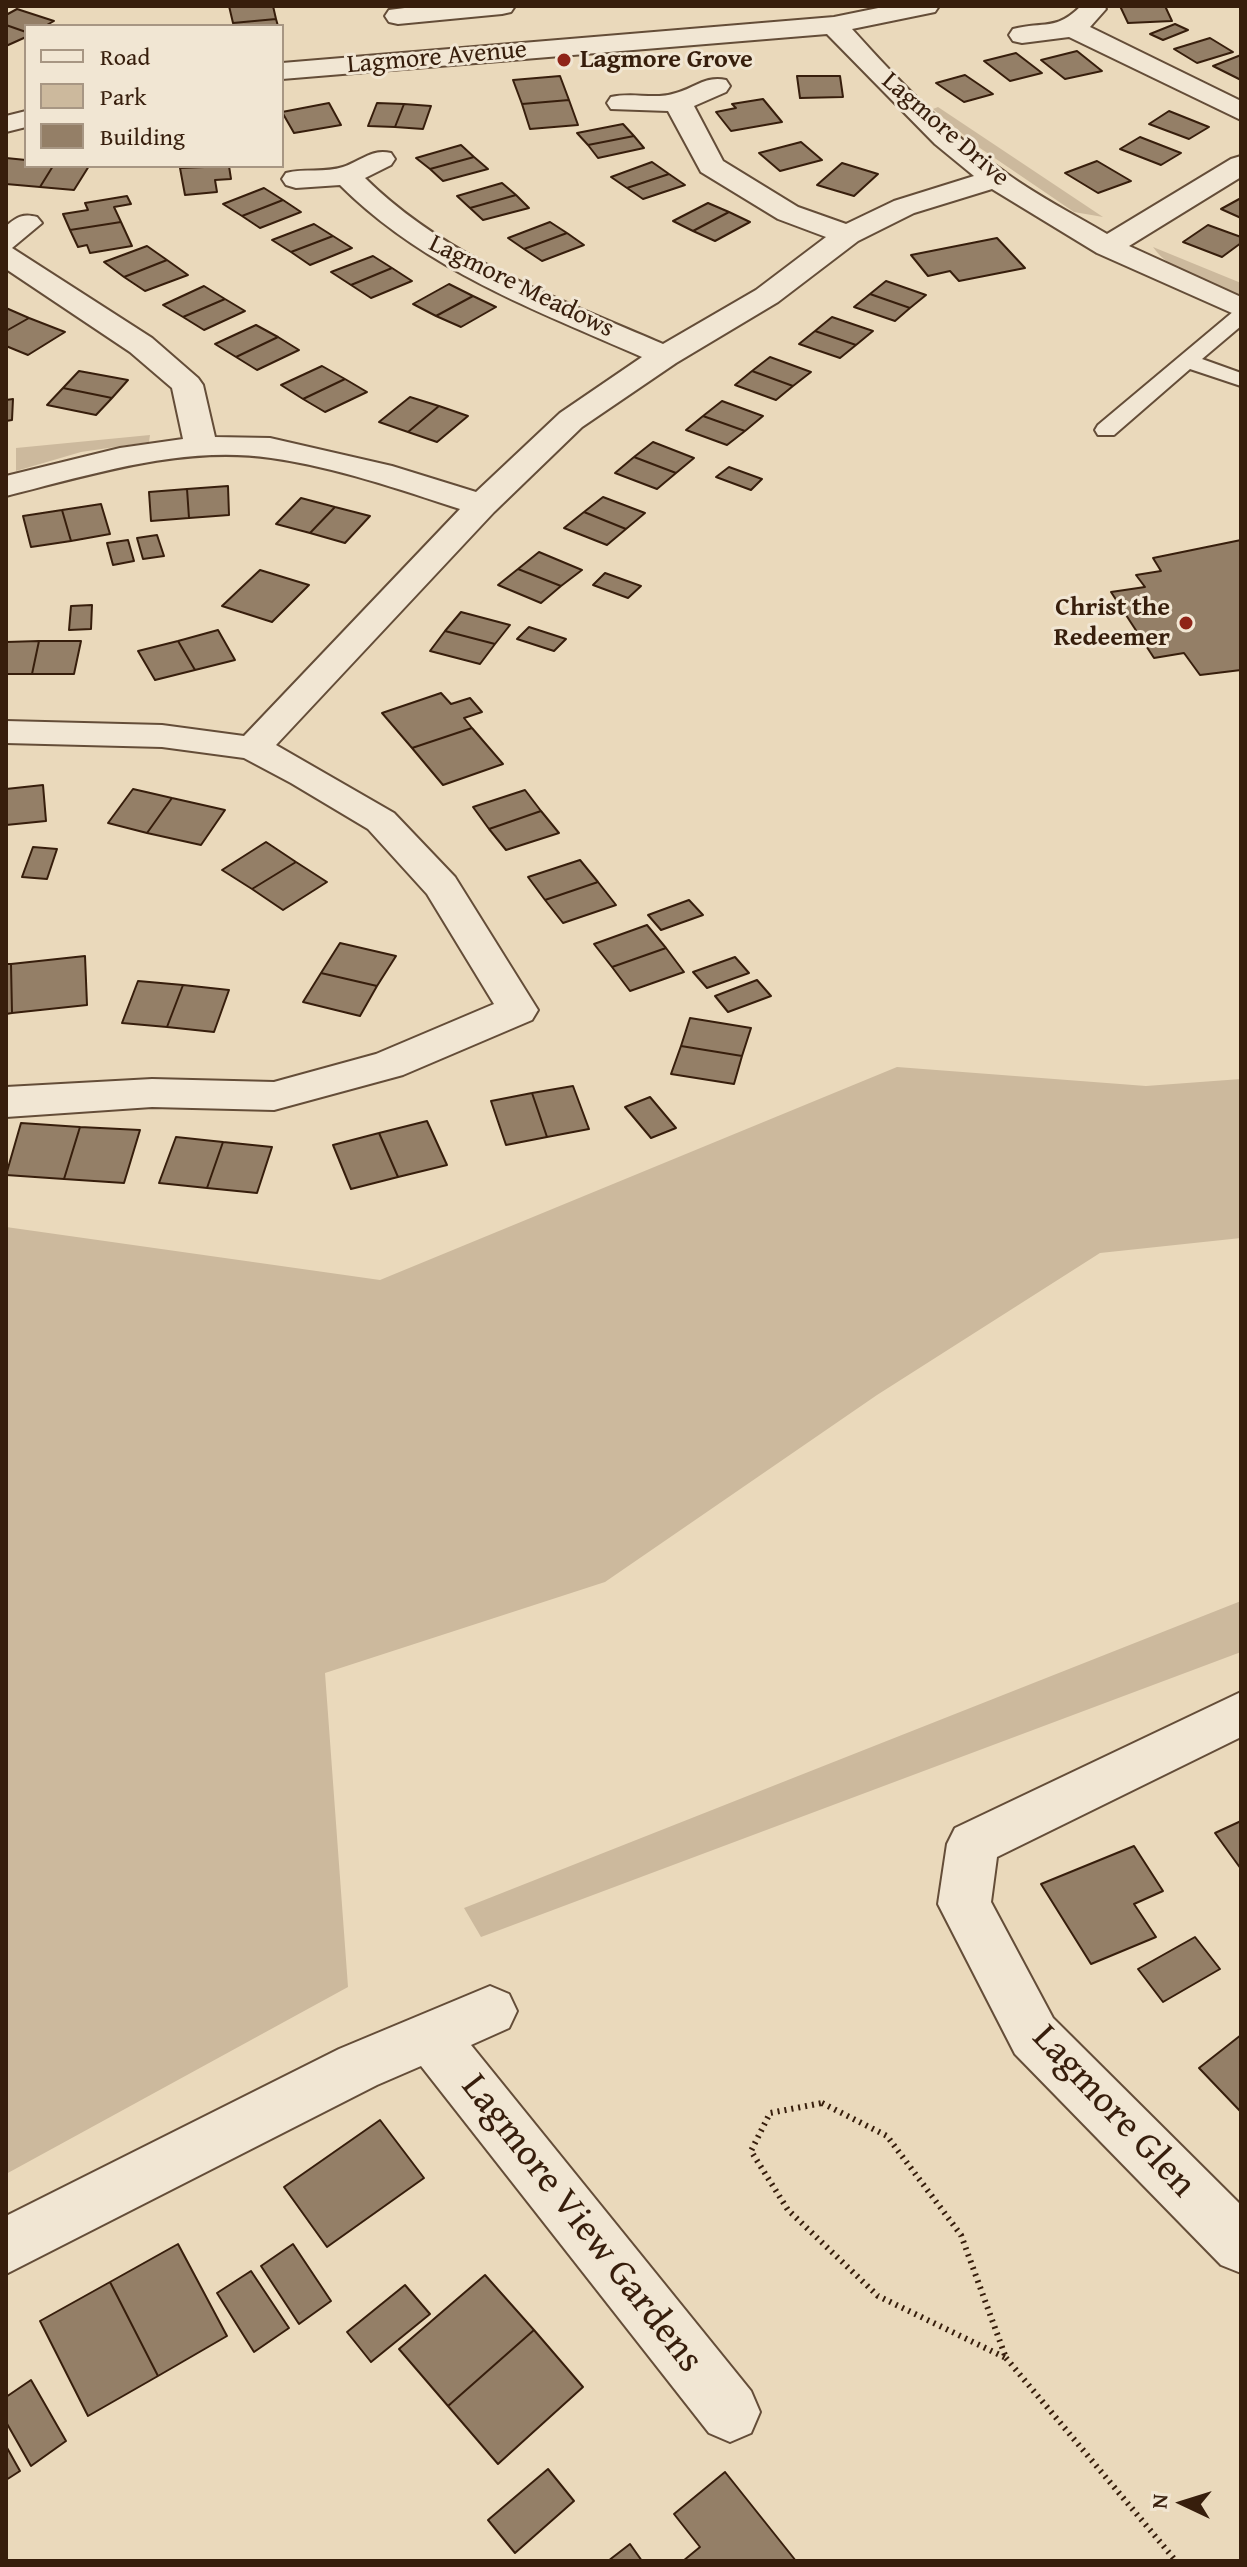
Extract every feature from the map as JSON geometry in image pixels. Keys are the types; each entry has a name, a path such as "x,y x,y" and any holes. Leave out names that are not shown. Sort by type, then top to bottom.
{"street":[{"path":"398,16 502,6"},
{"name":"Lagmore Avenue","path":"284,71 834,25 926,6"},
{"path":"1073,29 1093,9"},
{"name":"Lagmore Drive","path":"834,25 865,60 945,138 995,179 1107,247 1241,308"},
{"path":"1022,35 1073,29 1241,112"},
{"path":"621,103 678,103 716,86"},
{"path":"678,103 711,166 788,213 848,235"},
{"path":"296,179 347,176 381,159"},
{"path":"1107,247 1241,165"},
{"name":"Lagmore Meadows","path":"347,176 369,202 418,236 472,267 665,356"},
{"name":"Lagmore Meadows","path":"253,748 482,505 571,420 665,356 767,296 848,235 904,207 995,179"},
{"path":"6,256 141,345 187,385 201,446"},
{"path":"6,486 120,458 201,446 270,448 380,473 482,505"},
{"path":"6,732 162,736 253,748 381,821 441,886 518,1010 389,1065 274,1096 152,1093 6,1102"},
{"name":"Lagmore Glen","path":"1241,1713 973,1844 964,1904 1034,2036 1241,2245"},
{"path":"6,2246 358,2067 490,2011"},
{"name":"Lagmore View Gardens","path":"431,2036 730,2412"}],"lane":[{"path":"1106,430 1241,315"},
{"path":"1189,362 1241,380"}],"path":[{"path":"1006,2358 878,2296 788,2210 751,2151 770,2113 822,2103 887,2136 961,2235 1006,2358 1176,2561"}],"green space":[{"path":"938,107 1103,217 1074,212 977,146 933,109"},
{"path":"1153,247 1241,283 1241,296 1205,284 1181,271"},
{"path":"150,435 149,442 81,452 16,471 16,448"},
{"path":"897,1067 1146,1086 1241,1079 1241,1238 1100,1253 877,1395 605,1582 325,1673 348,1987 6,2174 6,1227 380,1280"},
{"path":"1241,1601 1241,1652 481,1937 464,1908"}],"building":[{"path":"229,6 273,6 276,19 233,23"},
{"path":"1120,6 1165,6 1172,21 1128,23"},
{"path":"17,9 54,21 49,24 24,24 24,31 6,25 6,15"},
{"path":"276,19 277,24 233,24"},
{"path":"1175,24 1188,30 1163,40 1150,34"},
{"path":"6,25 24,31 24,38 6,46"},
{"path":"1210,38 1233,52 1197,63 1174,49"},
{"path":"1077,51 1102,71 1065,79 1041,60"},
{"path":"1016,53 1042,73 1010,81 984,61"},
{"path":"1241,55 1241,80 1213,66"},
{"path":"965,75 993,94 964,102 936,83"},
{"path":"560,76 569,100 522,104 513,80"},
{"path":"797,76 840,76 843,97 800,98"},
{"path":"763,99 782,122 731,131 716,112 736,108 732,104"},
{"path":"569,100 578,125 530,129 522,104"},
{"path":"329,103 341,125 294,133 284,112"},
{"path":"377,103 404,104 395,127 368,126"},
{"path":"404,104 431,106 423,129 395,127"},
{"path":"1169,111 1209,127 1189,139 1149,124"},
{"path":"623,124 634,136 588,145 577,133"},
{"path":"634,136 644,148 598,158 588,145"},
{"path":"1140,137 1181,153 1161,165 1120,149"},
{"path":"801,142 822,160 780,171 759,153"},
{"path":"461,145 474,157 430,169 416,158"},
{"path":"474,157 488,169 443,181 430,169"},
{"path":"6,158 24,160 24,168 52,168 40,187 6,184"},
{"path":"1097,161 1131,181 1098,193 1065,173"},
{"path":"652,162 669,174 627,188 611,177"},
{"path":"842,163 878,174 854,196 817,185"},
{"path":"52,168 88,168 74,190 40,187"},
{"path":"180,168 229,168 231,179 215,180 217,192 185,195"},
{"path":"669,174 685,185 643,199 627,188"},
{"path":"502,183 516,195 470,208 457,196"},
{"path":"264,188 283,200 242,216 223,204"},
{"path":"516,195 529,208 483,220 470,208"},
{"path":"127,196 131,204 114,207 121,222 70,230 63,214 88,210 85,203"},
{"path":"1241,198 1241,218 1221,209"},
{"path":"283,200 301,212 260,228 242,216"},
{"path":"708,203 729,212 693,231 673,221"},
{"path":"729,212 750,222 715,241 693,231"},
{"path":"121,222 132,246 90,253 87,245 78,247 70,230"},
{"path":"550,222 567,233 524,249 508,238"},
{"path":"314,224 333,236 291,252 272,240"},
{"path":"1208,225 1241,237 1241,243 1222,257 1183,242"},
{"path":"567,233 584,245 542,261 524,249"},
{"path":"333,236 352,248 310,265 291,252"},
{"path":"997,238 1025,268 959,281 950,271 928,276 911,255"},
{"path":"147,246 167,260 124,277 104,262"},
{"path":"373,256 392,268 351,285 331,272"},
{"path":"167,260 188,275 145,291 124,277"},
{"path":"392,268 412,281 371,298 351,285"},
{"path":"886,281 926,295 910,308 870,294"},
{"path":"449,284 473,296 436,316 413,304"},
{"path":"204,286 225,299 183,317 163,305"},
{"path":"870,294 910,308 895,321 854,307"},
{"path":"473,296 496,307 461,327 436,316"},
{"path":"225,299 245,311 204,330 183,317"},
{"path":"6,308 29,318 6,331"},
{"path":"832,317 873,331 856,345 815,331"},
{"path":"29,318 65,332 28,355 6,346 6,331"},
{"path":"256,325 278,337 236,357 215,344"},
{"path":"815,331 856,345 840,358 799,344"},
{"path":"278,337 299,350 257,370 236,357"},
{"path":"770,357 811,372 793,386 752,371"},
{"path":"322,366 345,379 303,399 281,385"},
{"path":"79,371 128,380 112,398 63,388"},
{"path":"752,371 793,386 776,400 735,385"},
{"path":"345,379 367,392 325,412 303,399"},
{"path":"63,388 112,398 96,415 47,405"},
{"path":"410,397 439,406 408,432 379,422"},
{"path":"13,399 12,420 6,421 6,400"},
{"path":"722,401 763,416 745,431 703,416"},
{"path":"439,406 468,416 437,442 408,432"},
{"path":"703,416 745,431 727,445 686,430"},
{"path":"653,442 694,458 676,473 634,457"},
{"path":"634,457 676,473 657,489 615,473"},
{"path":"729,467 762,479 751,490 716,477"},
{"path":"228,486 229,515 189,518 187,489"},
{"path":"187,489 189,518 151,521 149,492"},
{"path":"603,497 645,513 626,529 584,512"},
{"path":"301,498 335,507 310,533 276,524"},
{"path":"101,504 110,534 71,541 62,510"},
{"path":"335,507 370,516 345,543 310,533"},
{"path":"62,510 71,541 31,547 23,516"},
{"path":"584,512 626,529 607,545 564,528"},
{"path":"157,535 164,556 143,559 137,538"},
{"path":"128,540 134,561 113,565 107,543"},
{"name":"Christ the Redeemer","path":"1241,540 1241,670 1200,675 1184,653 1154,658 1111,592 1145,587 1136,575 1161,571 1153,558"},
{"path":"539,552 582,570 561,586 518,569"},
{"path":"518,569 561,586 541,603 498,585"},
{"path":"260,570 309,585 272,622 222,606"},
{"path":"605,573 641,586 628,598 593,585"},
{"path":"92,605 91,629 69,630 71,606"},
{"path":"461,612 510,625 495,644 445,631"},
{"path":"529,627 566,639 554,651 517,639"},
{"path":"218,630 235,660 195,670 178,641"},
{"path":"445,631 495,644 480,664 430,651"},
{"path":"39,641 81,641 74,674 32,674"},
{"path":"39,641 32,674 6,674 6,642"},
{"path":"178,641 195,670 155,680 138,651"},
{"path":"441,693 451,704 470,698 482,712 464,718 472,728 412,748 382,713"},
{"path":"472,728 503,764 443,785 412,748"},
{"path":"43,785 46,821 6,825 6,789"},
{"path":"133,789 172,798 147,833 108,823"},
{"path":"525,790 541,811 489,829 473,807"},
{"path":"172,798 225,810 201,845 147,833"},
{"path":"541,811 559,833 506,850 489,829"},
{"path":"266,842 296,862 252,889 222,870"},
{"path":"33,847 57,849 47,879 22,877"},
{"path":"580,860 598,882 545,900 528,877"},
{"path":"296,862 327,882 283,910 252,889"},
{"path":"598,882 616,905 563,923 545,900"},
{"path":"689,900 703,915 661,930 648,915"},
{"path":"647,925 666,948 612,967 594,944"},
{"path":"340,943 396,956 377,986 321,973"},
{"path":"666,948 684,972 630,991 612,967"},
{"path":"85,956 87,1005 12,1013 11,964"},
{"path":"735,957 749,973 707,988 693,972"},
{"path":"6,964 11,964 12,1013 6,1014"},
{"path":"321,973 377,986 360,1016 303,1002"},
{"path":"757,980 771,996 728,1012 715,996"},
{"path":"138,981 183,985 167,1027 122,1023"},
{"path":"183,985 229,990 214,1032 167,1027"},
{"path":"690,1018 751,1028 742,1056 681,1046"},
{"path":"681,1046 742,1056 734,1084 671,1074"},
{"path":"573,1086 589,1129 547,1137 532,1093"},
{"path":"532,1093 547,1137 506,1145 491,1101"},
{"path":"650,1097 676,1128 651,1138 625,1107"},
{"path":"427,1121 447,1165 398,1177 379,1133"},
{"path":"21,1123 80,1127 64,1179 6,1175"},
{"path":"80,1127 140,1130 124,1183 64,1179"},
{"path":"379,1133 398,1177 351,1189 333,1145"},
{"path":"176,1137 223,1142 207,1188 159,1183"},
{"path":"223,1142 272,1147 257,1193 207,1188"},
{"path":"1241,1821 1241,1869 1215,1833"},
{"path":"1134,1846 1163,1891 1134,1904 1156,1937 1091,1964 1041,1884"},
{"path":"1195,1937 1220,1969 1163,2002 1138,1969"},
{"path":"1241,2035 1241,2112 1199,2068"},
{"path":"380,2120 424,2178 327,2247 284,2187"},
{"path":"178,2244 227,2336 158,2376 110,2282"},
{"path":"293,2244 331,2301 299,2324 261,2266"},
{"path":"251,2271 289,2328 254,2352 217,2293"},
{"path":"485,2275 534,2330 448,2406 399,2349"},
{"path":"110,2282 158,2376 88,2416 40,2321"},
{"path":"405,2285 430,2314 371,2362 347,2332"},
{"path":"534,2330 583,2387 498,2464 448,2406"},
{"path":"31,2380 66,2441 31,2466 6,2422 6,2397"},
{"path":"6,2446 20,2471 6,2480"},
{"path":"548,2469 574,2501 515,2553 488,2520"},
{"path":"725,2472 796,2561 683,2561 700,2547 674,2514"},
{"path":"630,2544 642,2561 608,2561"}],"place":[{"name":"Lagmore Grove","path":"564,60"},
{"name":"Christ the Redeemer","path":"1186,623"}]}
